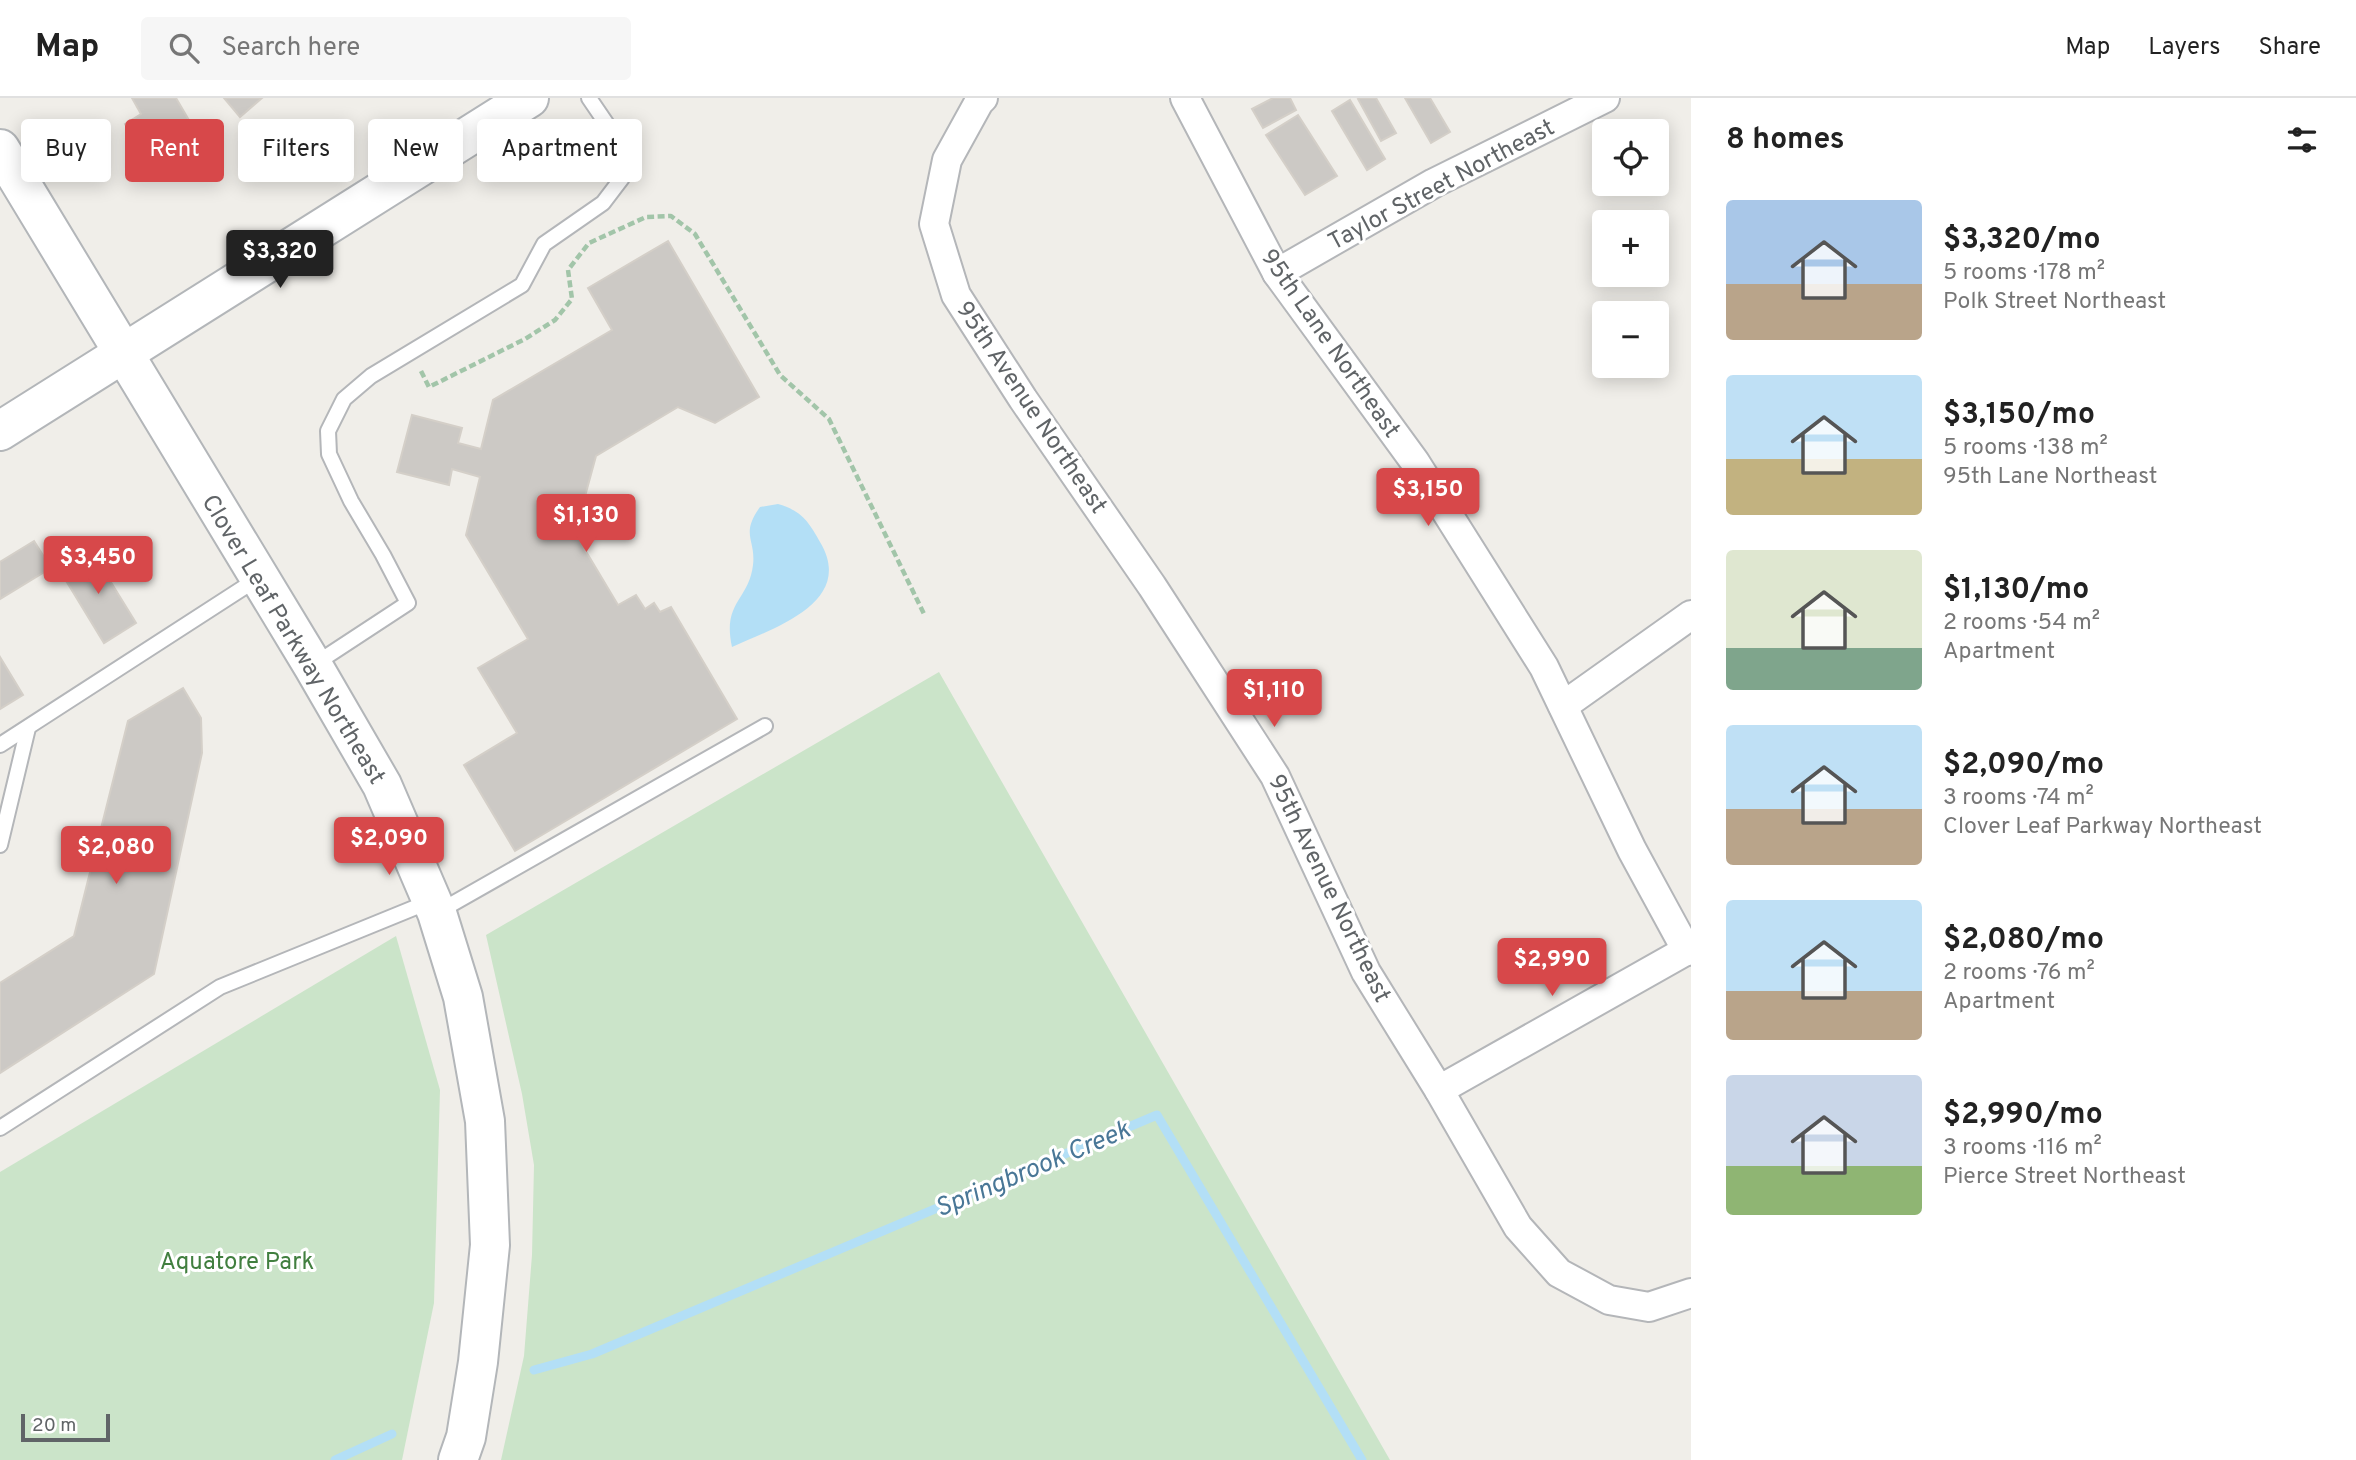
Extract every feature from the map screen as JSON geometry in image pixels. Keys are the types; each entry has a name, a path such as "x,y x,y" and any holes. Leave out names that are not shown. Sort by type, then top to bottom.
{"street":[{"path":"0,431 528,98"},
{"name":"95th Avenue Northeast","path":"984,98 979,102 947,160 934,224 956,295 1023,399 1152,586 1275,776 1366,972 1439,1090 1518,1227 1559,1273 1609,1300 1650,1307 1691,1293"},
{"name":"95th Lane Northeast","path":"1185,98 1277,273 1415,462 1544,667 1632,850 1689,950"},
{"name":"Taylor Street Northeast","path":"1277,273 1434,183 1605,98"},
{"name":"Clover Leaf Parkway Northeast","path":"0,149 313,666 382,785 434,907 463,997 485,1121 490,1245 478,1363 466,1437 458,1460"},
{"path":"1563,706 1691,615"},
{"path":"1439,1090 1689,950"}],"lane":[{"path":"313,666 408,603 351,500 329,454 328,431 344,399 371,376 522,285 544,244 603,203 622,178 621,145 589,98"},
{"path":"0,745 259,578"},
{"path":"0,1128 220,987 434,907 765,726"},
{"path":"0,845 27,728"}],"path":[{"path":"410,352 429,387 525,339 555,320 572,299 569,270 589,243 646,216 671,216 695,234 780,375 829,419 925,616"}],"green space":[{"path":"939,672 1390,1460 501,1460 524,1356 532,1255 534,1165 522,1094 486,935"},
{"name":"Aquatore Park","path":"396,936 440,1090 434,1303 402,1460 0,1460 0,1172"}],"water":[{"path":"778,504 799,514 812,528 828,563 827,581 819,597 805,610 769,631 732,647 730,620 751,577 753,565 751,524 760,507"}],"building":[{"path":"132,98 176,98 188,119 133,119 141,114"},
{"path":"224,98 262,98 240,117"},
{"path":"1273,98 1290,98 1296,110 1263,128 1252,109"},
{"path":"1376,98 1396,133 1381,141 1358,99"},
{"path":"1405,98 1430,98 1450,132 1431,143"},
{"path":"1350,100 1385,159 1367,170 1332,111"},
{"path":"1298,115 1337,176 1305,195 1266,135"},
{"path":"668,241 759,397 715,423 678,407 596,456 575,533 618,605 636,595 645,609 654,603 660,612 671,607 737,719 515,851 464,765 517,733 478,668 528,639 466,535 480,477 452,469 449,485 397,472 412,415 462,428 458,443 481,449 493,400 612,330 588,288"},
{"path":"34,541 51,568 0,599 0,562"},
{"path":"91,550 136,623 104,643 59,569"},
{"path":"0,657 23,695 0,709"},
{"path":"183,688 201,718 202,753 154,974 0,1073 0,983 74,936 128,721"}],"waterway":[{"name":"Springbrook Creek","path":"534,1370 592,1354 1157,1115 1362,1460"},
{"name":"Springbrook Creek","path":"335,1460 392,1434"}]}
